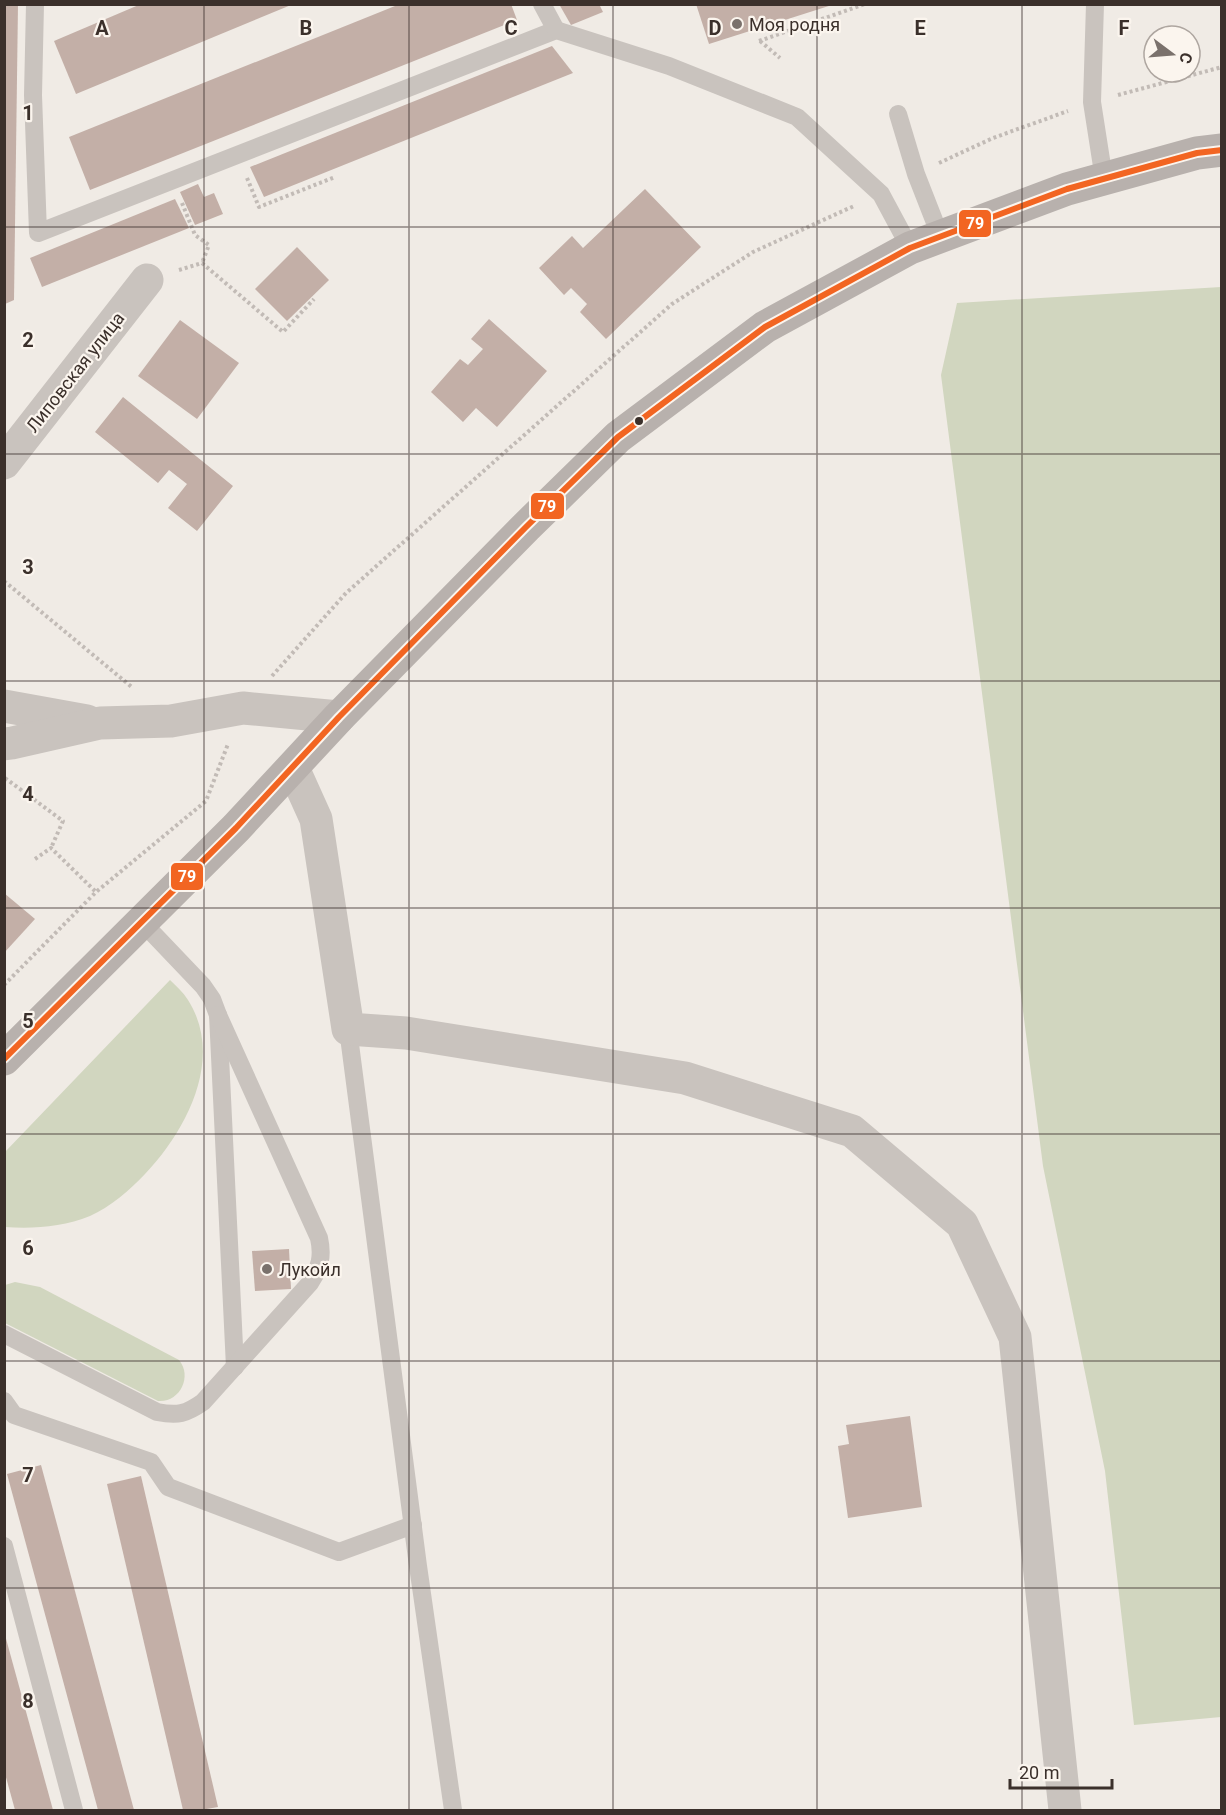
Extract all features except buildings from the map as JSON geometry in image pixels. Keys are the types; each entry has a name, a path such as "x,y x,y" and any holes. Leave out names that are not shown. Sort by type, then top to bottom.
{"main road":[{"path":"4,1059 236,828 339,717 618,437 765,327 910,248 1067,189 1197,153 1221,150"}],"street":[{"name":"Липовская улица","path":"4,463 147,280"},
{"path":"4,706 100,723"},
{"path":"4,744 100,723 171,720 243,708 339,717"},
{"path":"293,768 316,819 348,1029 406,1033 685,1078 852,1131 962,1224 1015,1337 1065,1810"}],"lane":[{"path":"35,4 33,95 38,233 556,30 669,66 797,117 880,194 910,248"},
{"path":"542,4 556,30"},
{"path":"1095,4 1092,102 1104,179"},
{"path":"898,114 916,174 941,238"},
{"path":"4,1334 157,1412 173,1415 190,1412 204,1402 310,1283 321,1262 322,1250 319,1238 212,999 203,986 142,922"},
{"path":"218,1016 236,1367"},
{"path":"348,1029 453,1810"},
{"path":"4,1401 14,1416 151,1462 168,1487 339,1552 413,1525"},
{"path":"4,1546 74,1810"}],"path":[{"path":"780,58 759,41 865,4"},
{"path":"236,155 259,207 335,177"},
{"path":"172,181 195,235 209,245 202,263"},
{"path":"147,280 202,263"},
{"path":"202,263 283,332 315,299"},
{"path":"4,581 171,720"},
{"path":"4,778 63,821 51,848 35,859"},
{"path":"51,848 96,892"}],"green space":[{"path":"1221,287 1221,1717 1134,1725 1105,1471 1043,1166 941,375 957,303"},
{"path":"170,980 188,1000 198,1022 203,1046 196,1093 174,1137 139,1180 119,1198 90,1216 59,1225 5,1227 5,1152"},
{"path":"15,1282 40,1287 179,1360 185,1374 182,1388 172,1398 158,1401 5,1323 5,1285"}],"transit line":[{"name":"79","path":"4,1059 236,828 339,717 618,437 765,327 910,248 1067,189 1197,153 1222,150"}],"place":[{"name":"Моя родня","path":"737,24"},
{"name":"Лукойл","path":"267,1269"}]}
